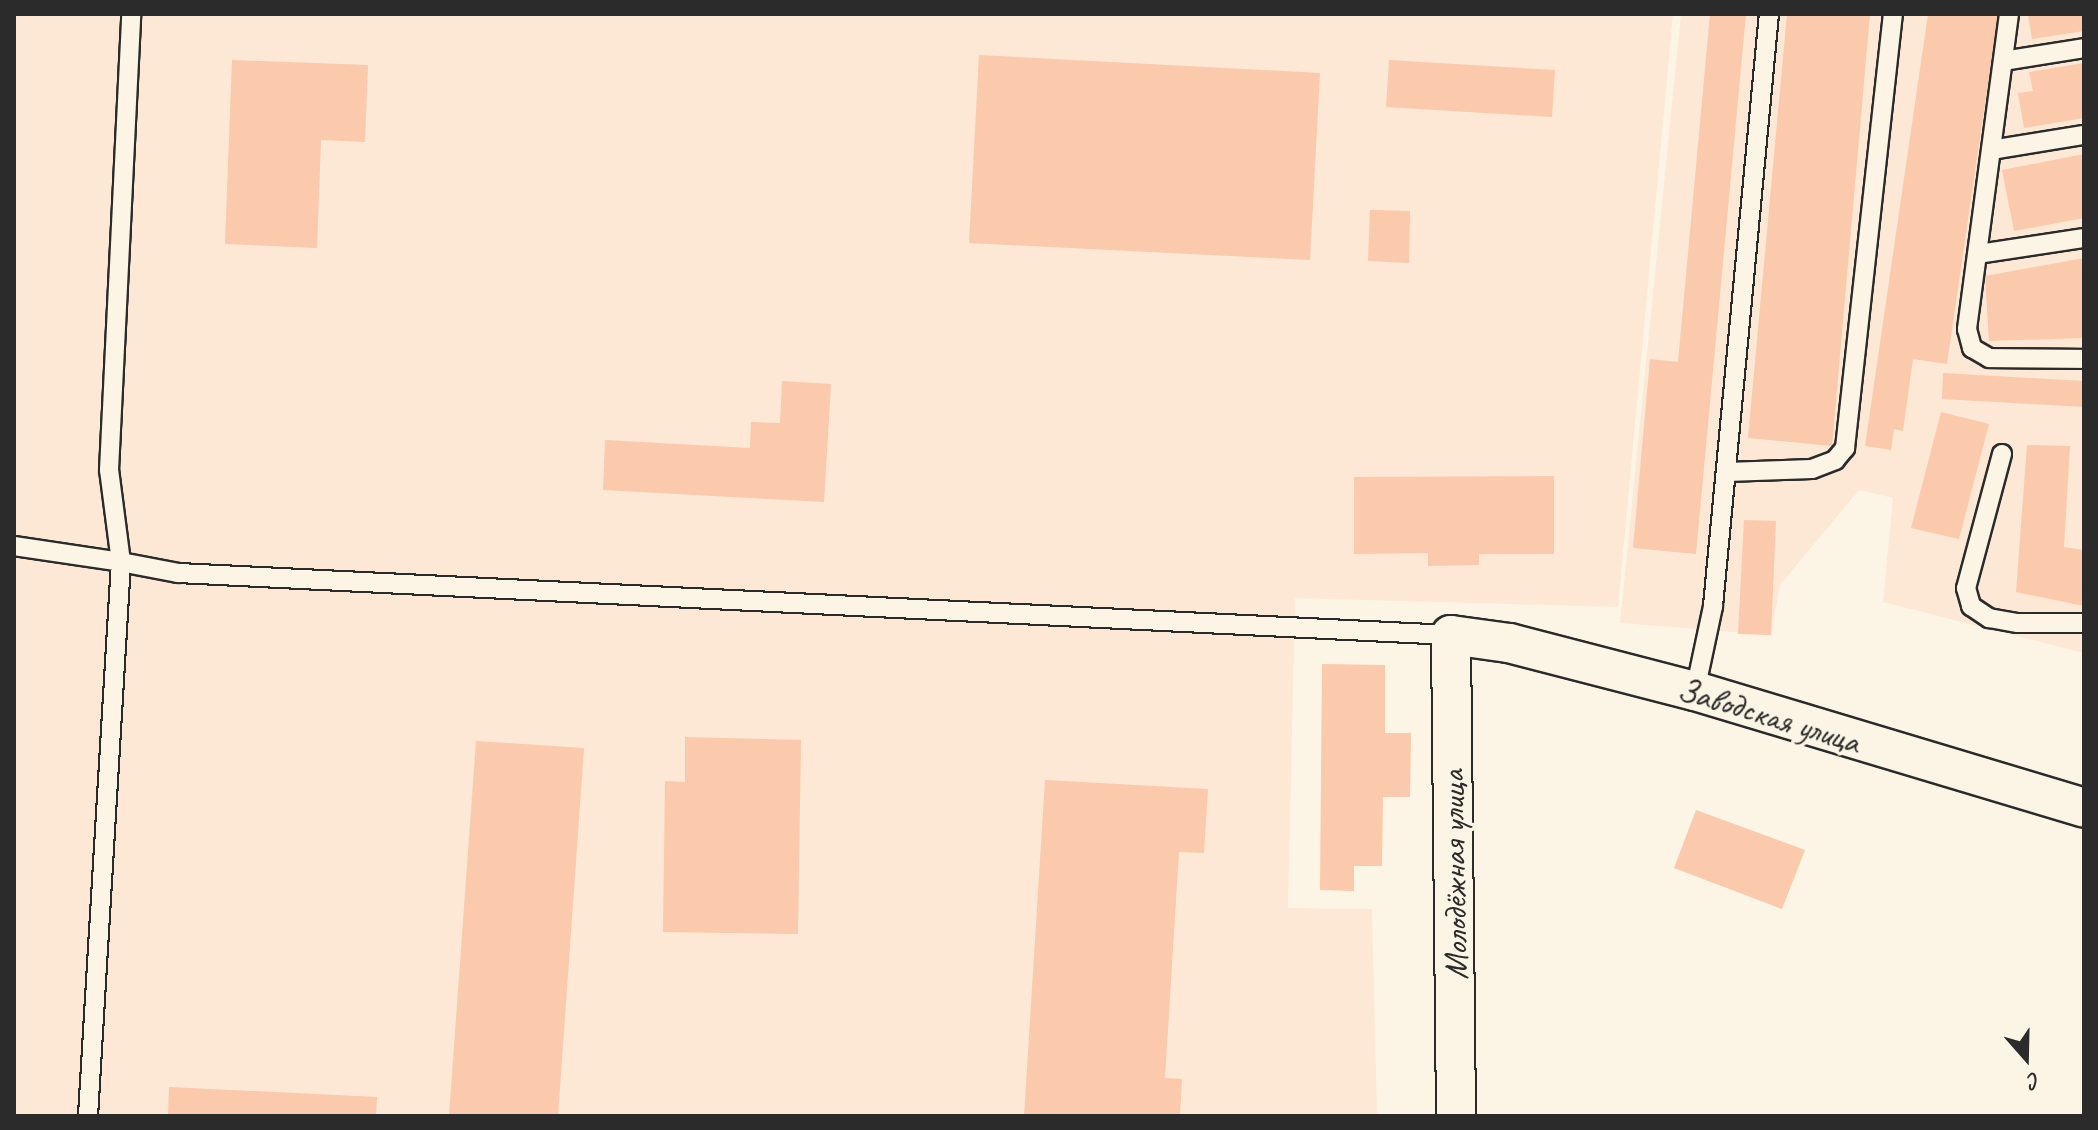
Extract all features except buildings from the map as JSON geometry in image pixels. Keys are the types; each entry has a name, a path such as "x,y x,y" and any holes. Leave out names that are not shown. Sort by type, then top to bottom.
{"street":[{"name":"Заводская улица","path":"1451,635 1509,643 1695,691 2084,808"},
{"name":"Молодёжная улица","path":"1451,635 1456,1116"}],"lane":[{"path":"88,1116 121,562 109,470 131,14"},
{"path":"1695,691 1713,606 1769,14"},
{"path":"1727,472 1812,469 1835,460 1845,448 1893,14"},
{"path":"2009,14 1967,329 1972,348 1989,358 2084,359"},
{"path":"2003,61 2084,48"},
{"path":"1991,150 2084,135"},
{"path":"1978,254 2084,238"},
{"path":"2002,454 1966,588 1971,606 1989,618 2018,623 2084,623"},
{"path":"14,546 178,573 1451,635"}],"shaded area":[{"path":"14,14 1673,14 1618,607 1295,598 1288,908 1372,909 1377,1116 14,1116"},
{"path":"1681,14 2084,14 2084,653 1883,602 1893,498 1859,490 1780,585 1771,635 1620,623"}]}
